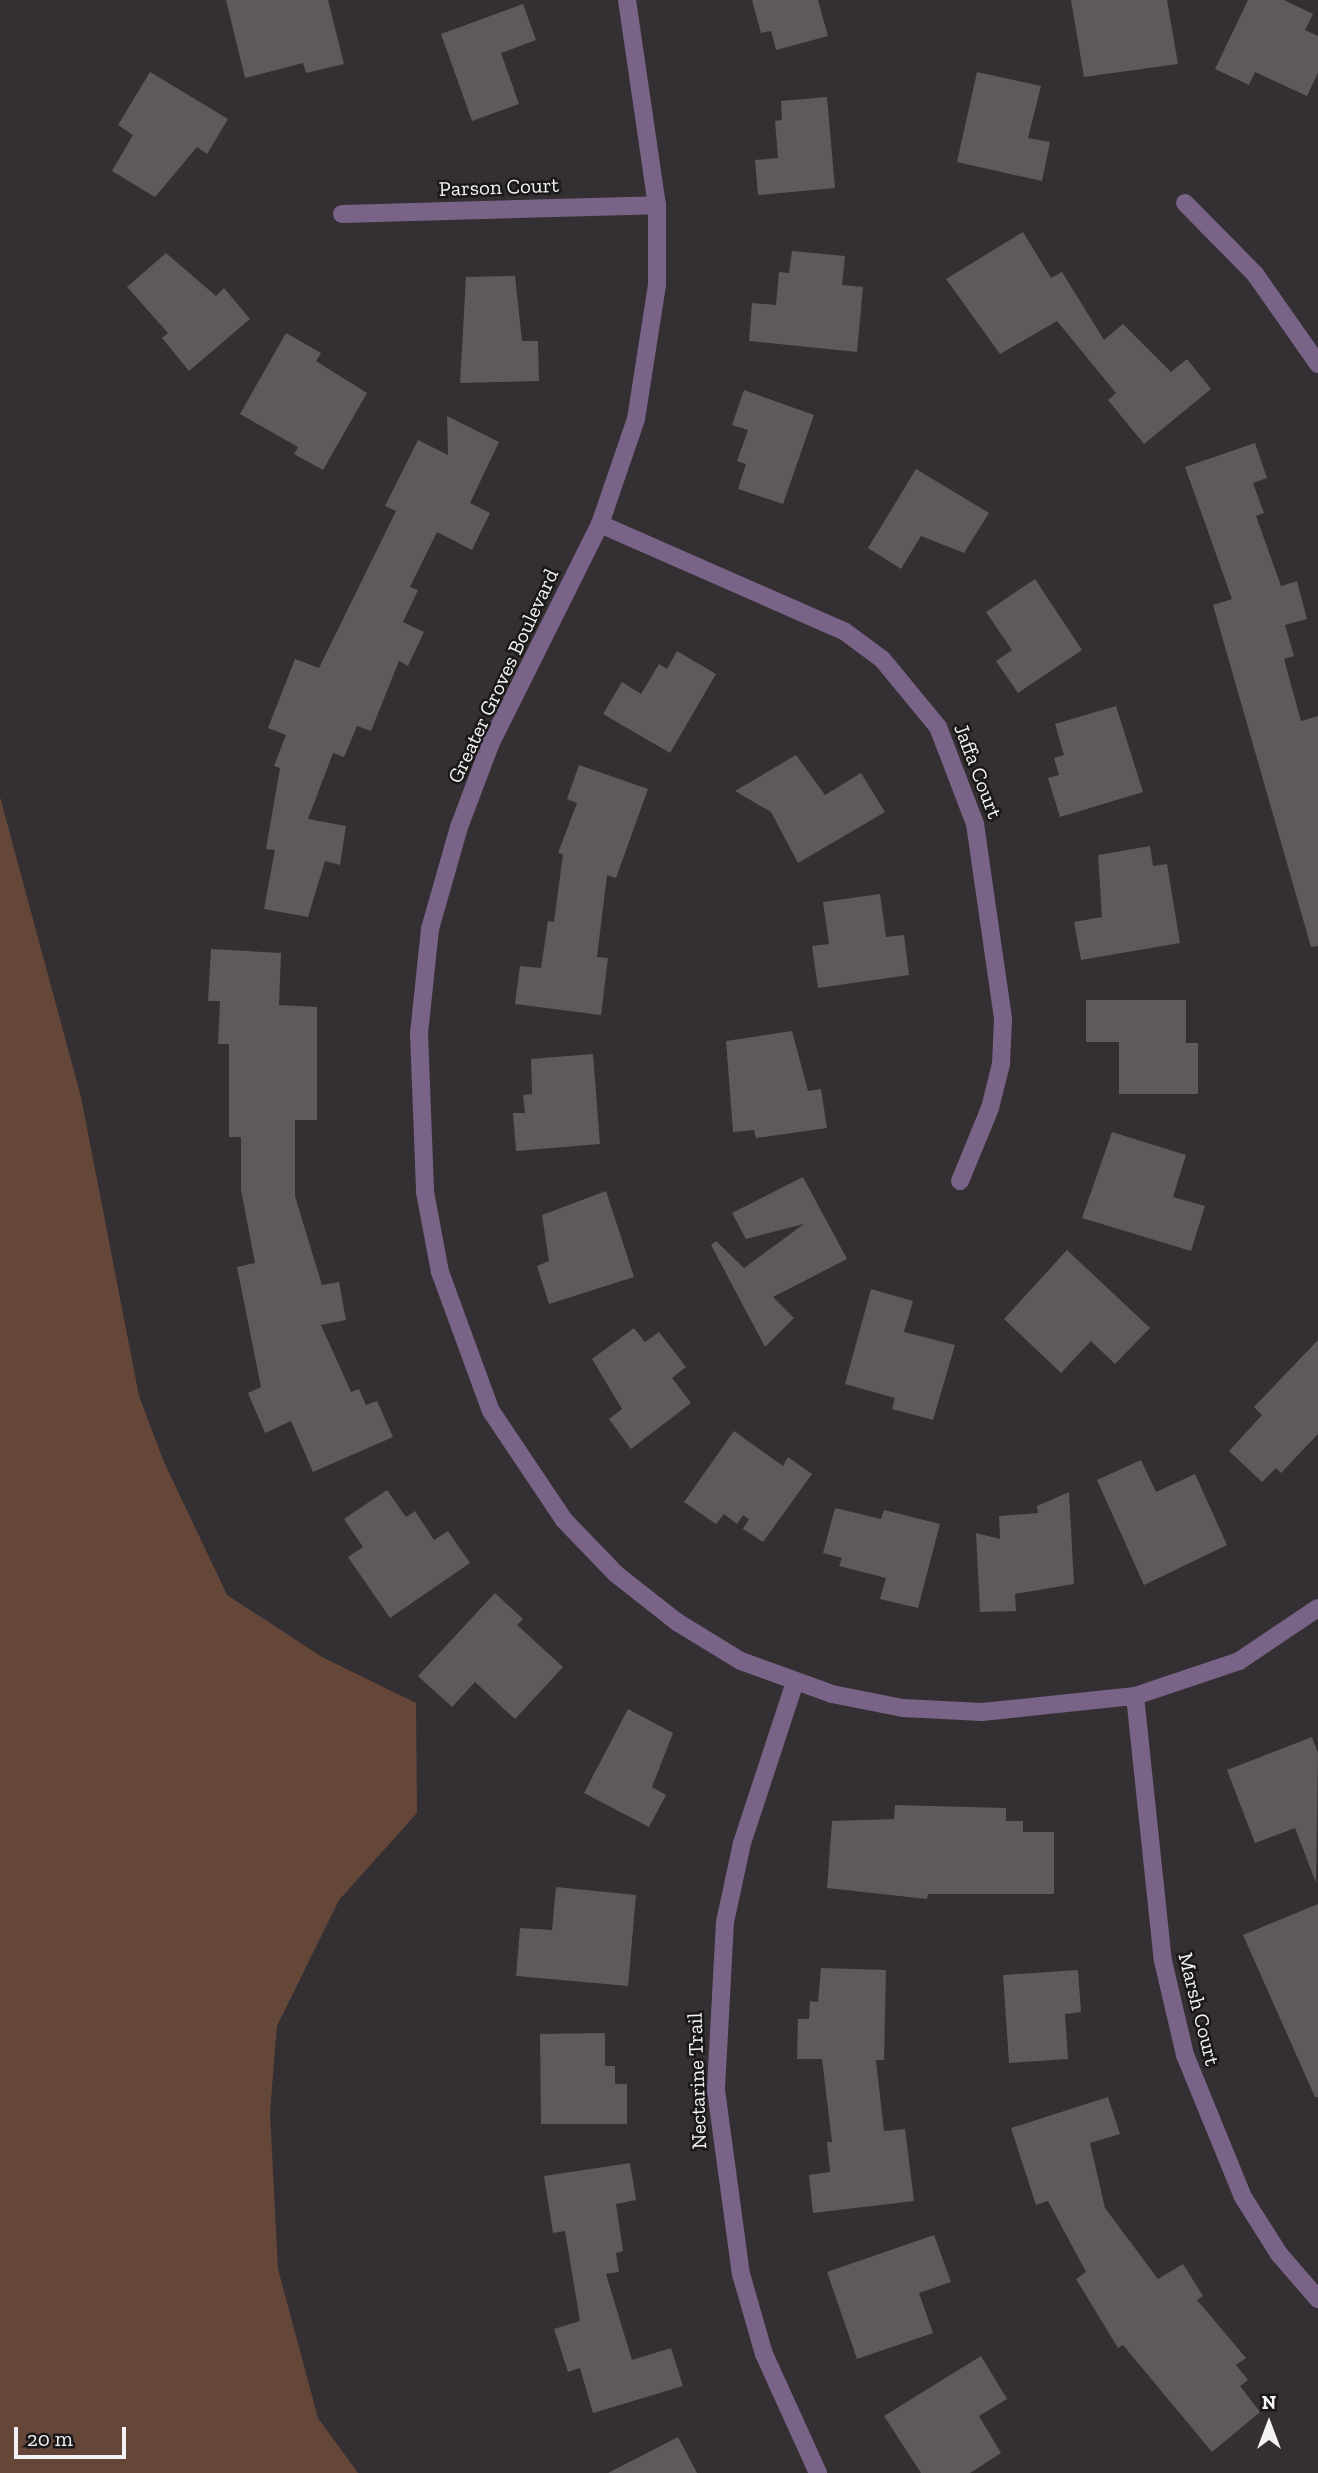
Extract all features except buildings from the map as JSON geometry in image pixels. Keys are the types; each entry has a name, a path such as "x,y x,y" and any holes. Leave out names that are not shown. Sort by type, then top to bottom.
{"street":[{"name":"Greater Groves Boulevard","path":"627,0 657,205 657,285 636,419 600,524 490,745 430,929 419,1033 425,1192 440,1272 491,1411 564,1520 677,1622 741,1661 796,1682 903,1708 982,1712 1135,1696 1239,1661 1318,1608"},
{"path":"1185,204 1255,274 1318,363"},
{"name":"Parson Court","path":"342,214 657,205"},
{"name":"Jaffa Court","path":"600,524 844,631 882,659 938,726 975,824 1003,1018 993,1097 960,1181"},
{"name":"Nectarine Trail","path":"796,1682 742,1843 725,1922 716,2090 741,2274 764,2354 818,2473"},
{"name":"Marsh Court","path":"1135,1696 1163,1961 1185,2055 1243,2197 1279,2254 1318,2299"}],"shaded area":[{"path":"0,797 81,1097 139,1396 164,1462 227,1595 322,1657 416,1703 417,1813 339,1900 277,2026 270,2112 278,2269 318,2418 358,2473 0,2473"}]}
